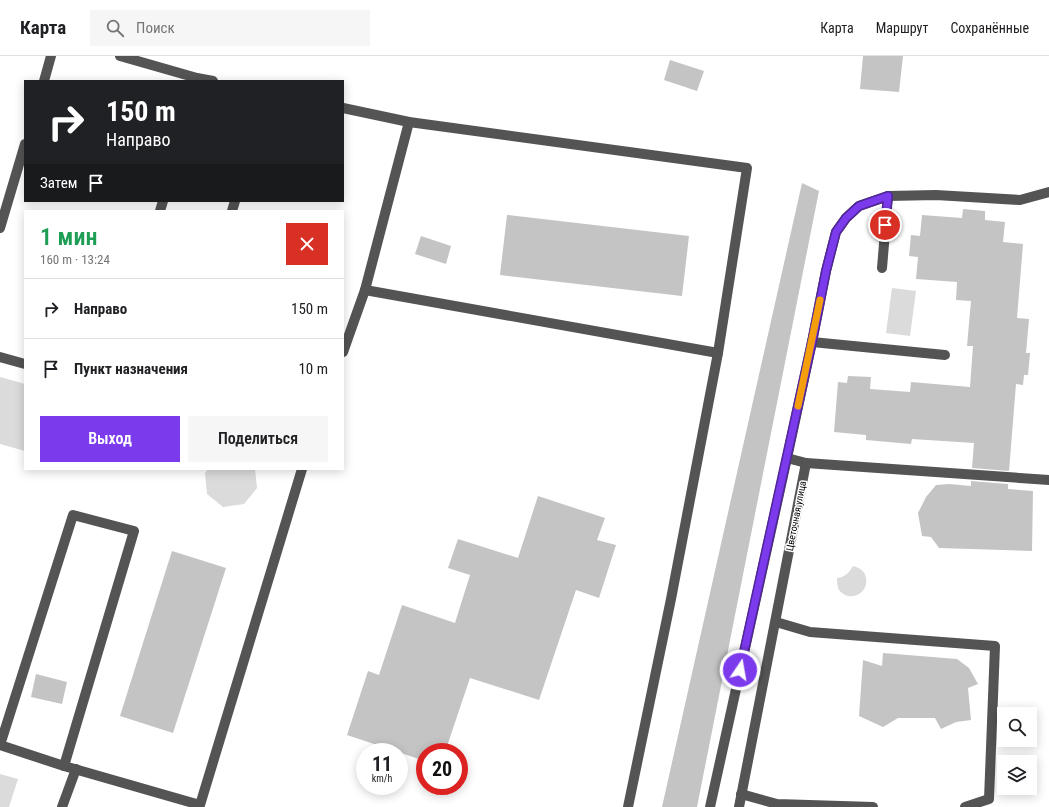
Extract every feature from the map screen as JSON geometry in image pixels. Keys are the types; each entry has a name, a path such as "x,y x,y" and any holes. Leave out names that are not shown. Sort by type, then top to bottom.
{"street":[{"path":"44,80 51,56"},
{"path":"120,56 197,79"},
{"path":"344,108 410,122 747,168 718,353 671,599 628,807"},
{"path":"344,349 365,290 410,122"},
{"path":"0,228 24,147"},
{"path":"710,807 787,458 826,271 836,232 846,218 859,206 888,196 936,195 1020,200 1049,192"},
{"path":"882,268 888,196"},
{"path":"365,290 718,353"},
{"path":"812,342 945,355"},
{"path":"0,357 24,364"},
{"path":"787,458 806,463 1049,480"},
{"name":"Цветочная улица","path":"739,807 806,463"},
{"path":"64,766 134,531 73,515 0,745 76,770 203,806 302,470"},
{"path":"776,622 810,632 996,646 989,799 965,807"},
{"path":"62,807 76,770"},
{"path":"742,794 778,804 873,807"}],"shaded area":[{"path":"892,288 916,291 910,336 886,333"},
{"path":"0,377 24,384 24,451 0,444"},
{"path":"207,470 255,470 257,488 244,504 223,507 207,494 205,473"},
{"path":"853,566 863,572 866,578 866,584 857,595 848,596 839,590 837,586 837,578 842,577 850,571"},
{"path":"0,774 18,779 9,807 0,807"}],"building":[{"path":"863,56 903,56 899,92 860,89"},
{"path":"670,60 704,71 697,91 664,80"},
{"path":"802,183 819,191 697,807 662,807"},
{"path":"963,209 985,211 985,220 1005,222 1003,242 1023,244 1017,318 1029,319 1026,353 1030,353 1028,375 1024,375 1023,385 1016,384 1009,471 972,468 974,443 912,439 911,444 866,440 866,435 834,432 838,382 847,383 848,376 871,377 870,389 910,392 911,382 970,387 973,346 967,346 971,301 956,300 957,282 916,279 918,257 909,256 911,235 920,236 922,215 962,218"},
{"path":"507,215 689,236 682,296 500,275"},
{"path":"421,236 451,246 446,264 415,254"},
{"path":"971,481 1008,484 1008,489 1033,491 1032,551 939,548 931,537 922,536 918,513 926,497 936,485 949,484 971,486"},
{"path":"538,496 605,518 597,540 616,545 599,598 576,590 539,700 470,678 448,743 416,743 416,758 408,755 408,743 371,743 347,735 368,671 379,675 402,605 455,623 470,575 448,568 458,539 518,558"},
{"path":"172,551 226,568 173,733 120,716"},
{"path":"883,653 957,659 969,668 978,684 968,688 971,720 956,722 941,729 935,718 898,718 883,727 859,716 863,660 882,666"},
{"path":"36,674 67,682 62,704 31,697"}],"slow traffic":[{"path":"798,406 820,300"}],"route":[{"path":"740,670 812,342 826,271 836,232 846,218 859,206 888,196 885,225"}]}
